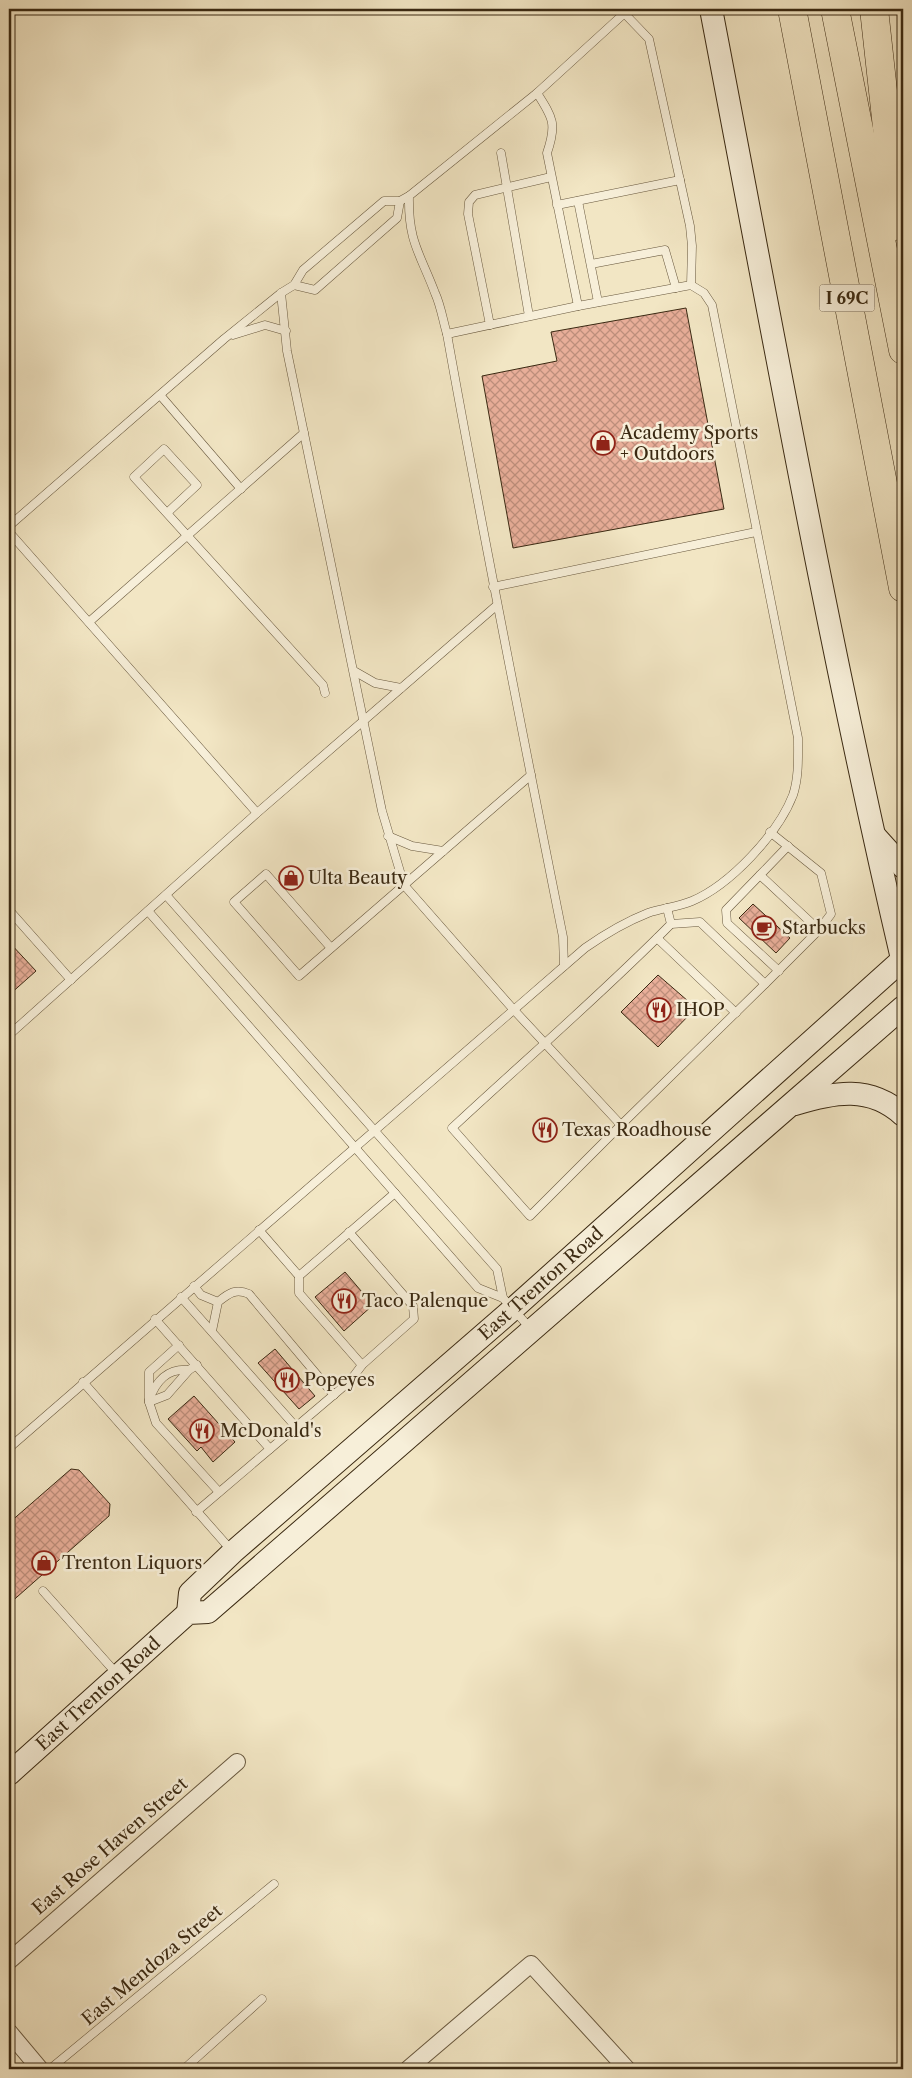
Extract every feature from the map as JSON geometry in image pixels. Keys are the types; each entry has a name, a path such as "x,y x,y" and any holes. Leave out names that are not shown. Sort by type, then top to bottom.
{"highway":[{"path":"783,9 799,52"},
{"name":"I 69C","path":"792,9 903,588"},
{"name":"I 69C","path":"835,9 903,350"},
{"path":"874,9 892,173 891,284"}],"main road":[{"path":"711,9 813,546 873,833 903,961"},
{"path":"873,833 903,867"},
{"name":"East Trenton Road","path":"188,1613 190,1593 233,1552 508,1304 903,961"},
{"name":"East Trenton Road","path":"9,1774 188,1613 208,1612 903,1006"},
{"path":"786,1107 820,1096 856,1092 880,1099 903,1115"}],"street":[{"name":"East Rose Haven Street","path":"9,1961 237,1762"},
{"path":"408,2069 531,1964 627,2069"},
{"path":"9,2032 40,2069"}],"lane":[{"path":"9,526 224,339 281,293 294,285 303,270 384,201 400,201 409,196 537,93 626,11 649,39 680,180 692,246 691,285"},
{"path":"537,93 552,116 552,137 546,153 578,306"},
{"path":"501,153 529,316"},
{"path":"490,325 468,214 469,202 475,195 551,178"},
{"path":"557,205 680,180"},
{"path":"409,196 408,222 413,243 436,294 447,334 496,606 510,664 563,937 564,966"},
{"path":"294,285 315,290 397,218 400,201"},
{"path":"578,201 598,302"},
{"path":"590,264 665,250 676,288"},
{"path":"9,1448 155,1319 514,1009 608,931 649,913 692,901 722,882 744,864 770,832 793,795 797,776 798,738 712,305 704,293 691,285 578,306 447,334"},
{"path":"281,293 287,351 304,433 388,836 404,885 514,1009 622,1125"},
{"path":"224,339 248,329 266,325 286,331"},
{"path":"160,395 241,489"},
{"path":"88,622 304,433"},
{"path":"167,513 198,485 164,449 134,477 318,680 325,693"},
{"path":"9,532 257,813"},
{"path":"493,587 756,532"},
{"path":"9,1035 257,813 496,606"},
{"path":"354,671 376,683 401,688"},
{"path":"331,948 266,874 234,902 299,976 531,775"},
{"path":"765,984 700,922 671,924 452,1128 530,1216 779,971 819,930 831,914 821,873 770,832"},
{"path":"388,836 412,846 443,851"},
{"path":"779,971 727,923 726,910 788,846"},
{"path":"760,875 819,930"},
{"path":"166,895 498,1269 508,1304"},
{"path":"667,908 671,924"},
{"path":"9,910 71,980"},
{"path":"148,911 478,1288 508,1304 531,1329"},
{"path":"657,938 736,1013"},
{"path":"299,1276 395,1193"},
{"path":"259,1230 299,1276 299,1293 362,1365"},
{"path":"196,1512 350,1381 362,1365 414,1319 415,1312 413,1306 349,1232"},
{"path":"194,1286 201,1295 218,1302"},
{"path":"212,1331 218,1302 230,1292 242,1291 249,1294 334,1395"},
{"path":"181,1297 296,1427"},
{"path":"155,1319 270,1449"},
{"path":"179,1345 149,1372 149,1402 156,1422 219,1492"},
{"path":"149,1402 167,1395 189,1370 197,1365"},
{"path":"149,1402 160,1379 178,1369 189,1370"},
{"path":"83,1382 233,1552"},
{"path":"43,1591 118,1676"},
{"name":"East Mendoza Street","path":"50,2069 274,1884"},
{"path":"184,2069 262,2000"}],"building":[{"name":"Academy Sports + Outdoors","path":"686,308 724,509 513,548 482,376 557,361 551,332"},
{"name":"Starbucks","path":"753,904 790,938 776,953 739,918"},
{"path":"9,942 36,971 9,995"},
{"name":"IHOP","path":"658,975 696,1008 658,1047 621,1012"},
{"name":"Taco Palenque","path":"345,1272 373,1305 344,1331 315,1297"},
{"name":"Popeyes","path":"275,1349 315,1396 299,1409 258,1363"},
{"name":"McDonald's","path":"194,1396 235,1442 213,1462 201,1447 197,1451 168,1419"},
{"path":"71,1469 79,1470 110,1504 109,1516 9,1604 9,1523"}],"place":[{"name":"Academy Sports + Outdoors","path":"603,443"},
{"name":"Ulta Beauty","path":"291,878"},
{"name":"Starbucks","path":"764,928"},
{"name":"IHOP","path":"659,1010"},
{"name":"Texas Roadhouse","path":"545,1130"},
{"name":"Taco Palenque","path":"344,1301"},
{"name":"Popeyes","path":"287,1380"},
{"name":"McDonald's","path":"202,1431"},
{"name":"Trenton Liquors","path":"44,1563"}]}
